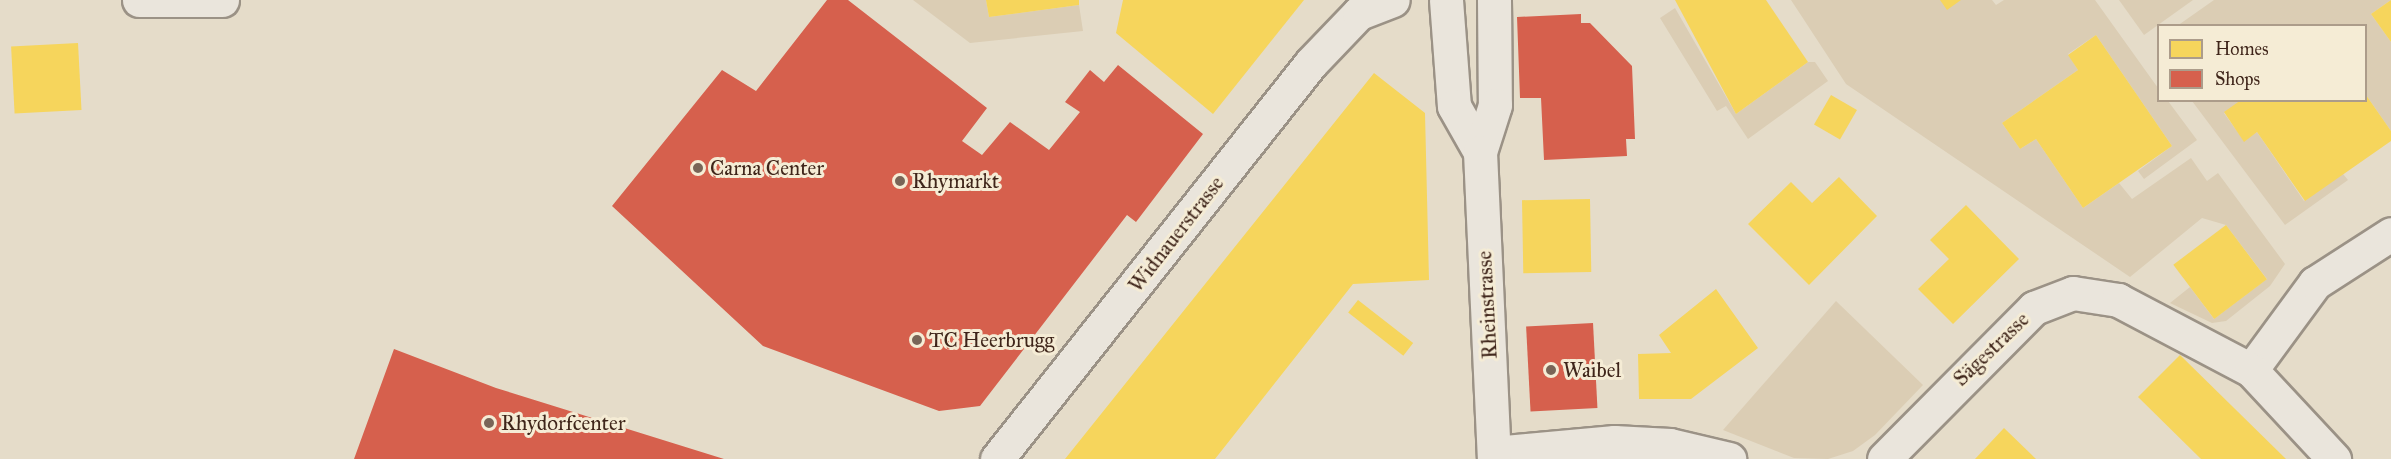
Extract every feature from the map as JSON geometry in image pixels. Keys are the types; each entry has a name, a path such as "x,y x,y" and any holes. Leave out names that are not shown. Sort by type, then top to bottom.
{"street":[{"path":"139,0 222,0"},
{"name":"Widnauerstrasse","path":"997,459 1311,63 1360,6 1393,0"},
{"name":"Rheinstrasse","path":"1446,0 1454,106 1480,152"},
{"name":"Rheinstrasse","path":"1494,0 1496,105 1480,152 1494,456"},
{"path":"2251,370 2315,283 2391,234"},
{"name":"Sägestrasse","path":"1884,459 2034,308 2073,293 2118,300 2251,370 2334,459"},
{"path":"1494,456 1614,442 1670,445 1729,459"}],"shaded area":[{"path":"913,0 986,0 989,17 1079,5 1083,31 970,43"},
{"path":"1791,0 1992,0 1996,5 2004,0 2095,0 2157,87 2157,102 2169,102 2197,140 2144,179 2138,171 2172,146 2096,35 2068,54 2078,70 2002,123 2020,149 2036,139 2083,208 2119,183 2132,199 2191,158 2207,181 2218,173 2285,264 2270,286 2226,321 2212,323 2170,303 2190,287 2214,319 2267,279 2226,225 2202,218 2130,277 1846,84"},
{"path":"2119,0 2193,0 2157,24 2144,35"},
{"path":"2214,0 2391,0 2371,14 2391,42 2391,131 2367,96 2367,24 2180,24"},
{"path":"1675,8 1736,114 1808,62 1815,62 1828,81 1748,139 1726,106 1717,111 1660,18"},
{"path":"2193,102 2240,102 2224,113 2244,141 2257,132 2304,201 2343,174 2348,180 2285,225"},
{"path":"1836,301 1923,385 1875,435 1853,451 1828,459 1794,458 1723,430"}],"building: Homes":[{"path":"986,0 1079,0 1079,5 989,17"},
{"path":"1123,0 1304,0 1213,114 1116,33"},
{"path":"1675,0 1766,0 1808,62 1736,114"},
{"path":"1940,0 1961,0 1947,10"},
{"path":"2391,0 2391,42 2371,14"},
{"path":"2096,35 2172,146 2083,208 2036,139 2020,149 2002,123 2078,70 2068,55"},
{"path":"78,43 82,110 15,113 11,47"},
{"path":"1374,73 1425,113 1429,280 1353,284 1215,459 1065,459"},
{"path":"1831,95 1857,110 1840,139 1814,124"},
{"path":"2367,96 2391,131 2391,141 2305,201 2257,132 2244,142 2224,112 2238,102 2367,102"},
{"path":"1839,177 1877,216 1809,285 1748,224 1791,182 1812,203"},
{"path":"1590,199 1591,272 1523,273 1522,200"},
{"path":"1966,205 2019,259 1953,324 1918,289 1949,259 1930,240"},
{"path":"2226,225 2267,279 2214,319 2173,265"},
{"path":"1716,289 1758,348 1691,399 1639,399 1638,354 1671,353 1659,335"},
{"path":"1358,300 1413,343 1403,356 1348,313"},
{"path":"2180,355 2286,459 2201,459 2138,397"},
{"path":"2004,428 2036,459 1975,459"}],"building: Shops":[{"name":"Rhymarkt","path":"827,0 848,0 987,108 962,141 982,155 1010,122 1049,150 1080,112 1065,102 1090,70 1104,82 1118,65 1203,134 1136,222 1127,215 980,406 939,411 763,346 612,206 722,70 756,91"},
{"path":"1581,14 1581,23 1590,23 1632,66 1635,139 1626,139 1627,156 1544,160 1541,98 1520,98 1517,17"},
{"path":"1593,323 1597,408 1531,411 1526,327"},
{"name":"Rhydorfcenter","path":"394,349 496,388 724,459 354,459"}],"place":[{"name":"Carna Center","path":"698,168"},
{"name":"Rhymarkt","path":"900,181"},
{"name":"TC Heerbrugg","path":"917,340"},
{"name":"Waibel","path":"1551,370"},
{"name":"Rhydorfcenter","path":"489,423"}]}
